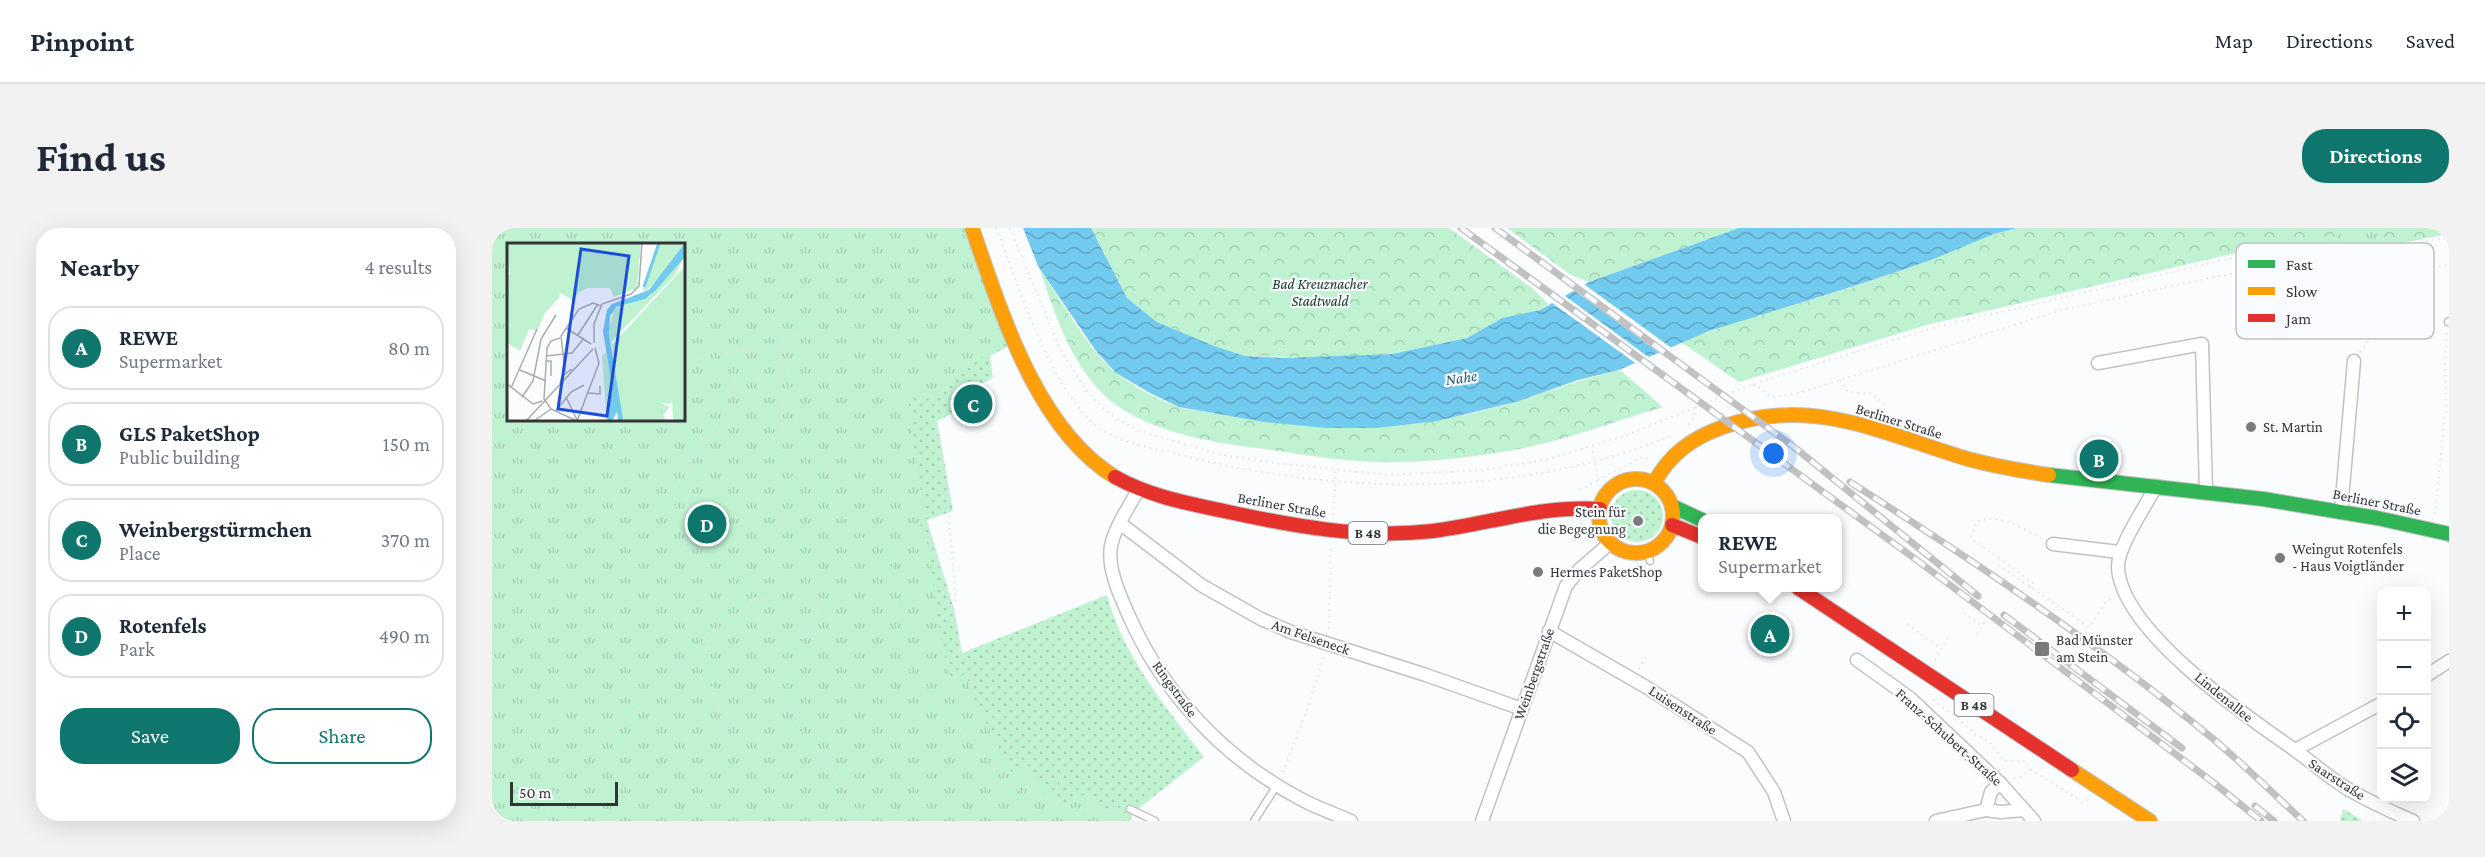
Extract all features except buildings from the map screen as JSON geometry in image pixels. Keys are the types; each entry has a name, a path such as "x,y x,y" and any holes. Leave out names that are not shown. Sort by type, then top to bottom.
{"main road":[{"name":"B 48","path":"972,228 994,288 1026,362 1062,427 1073,442 1101,468 1114,477 1139,488"},
{"name":"Berliner Straße","path":"1654,483 1671,458 1692,442 1726,427 1765,417 1801,414 1824,416 1885,432 1983,464 2341,511 2449,534"},
{"path":"1637,479 1654,483 1666,494 1672,506 1672,525 1662,542 1648,556 1628,551 1611,542 1601,527 1600,509 1607,493 1620,483 1637,479"},
{"name":"Berliner Straße","path":"1139,488 1249,517 1332,530 1383,533 1430,531 1528,512 1580,507 1600,509"},
{"path":"1672,506 1698,518"},
{"path":"1672,525 1698,535"},
{"name":"B 48","path":"1804,592 2150,821"}],"street":[{"path":"2098,363 2202,344 2206,492"},
{"path":"2341,511 2354,361"},
{"path":"2053,544 2119,552 2156,486"},
{"name":"Ringstraße","path":"1139,488 1111,547 1113,571 1125,607 1151,657 1184,704 1214,738 1239,759 1298,798 1351,821"},
{"name":"Am Felseneck","path":"1121,524 1171,564 1232,604 1291,632 1426,675 1522,710"},
{"name":"Weinbergstraße","path":"1482,821 1549,631 1570,579 1611,542"},
{"name":"Lindenallee","path":"2119,552 2118,565 2123,590 2147,626 2224,701 2295,750"},
{"name":"Luisenstraße","path":"1549,631 1646,687 1748,752 1774,792 1784,821"},
{"name":"Franz-Schubert-Straße","path":"1857,660 1910,698 2000,783 2034,821"},
{"path":"2431,673 2449,661"},
{"path":"2295,750 2377,706"},
{"name":"Saarstraße","path":"2295,750 2351,790 2413,821"},
{"path":"1986,810 1991,792 2000,783"},
{"path":"1936,821 1986,810 2001,812 2023,810"}],"lane":[{"path":"1254,821 1277,785"},
{"path":"1130,809 1155,821"}],"path":[{"path":"996,228 1039,338 1067,393 1093,424 1124,440 1229,467 1336,482 1388,484 1471,482 1561,471 1635,451 1678,433"},
{"path":"1010,228 1060,349 1086,390 1115,418 1140,431 1218,454 1389,476 1483,470 1549,459 1592,447 1750,385 1932,328 2236,257"},
{"path":"2418,243 2449,237"},
{"path":"2434,267 2449,265"},
{"path":"1750,385 1757,386 1771,397 1799,393 2062,310 2236,273"},
{"path":"2433,529 2440,484 2446,405 2445,358 2448,322"},
{"path":"686,363 738,350 772,348 796,334 810,331"},
{"path":"2354,361 2371,339"},
{"path":"783,341 781,347 783,459 795,484 782,512 782,526 792,548 822,587 814,624 799,647 787,673 788,701 799,727 837,776 862,821"},
{"path":"781,347 786,354 794,413 804,442 828,471 831,502 843,523 886,559 898,575 900,584 895,614 898,636 908,669 917,685 935,699 1018,790 1039,799 1096,812 1123,810 1096,797 1071,790 1025,761 998,727 962,670 950,608 927,519"},
{"path":"757,349 736,376 734,398 668,497 668,505 699,506 706,511 716,526 718,546 739,586 754,598 767,599 784,589"},
{"path":"1840,380 1848,392 1874,394 1885,406 1885,432"},
{"path":"1683,429 1694,417 1696,406"},
{"path":"935,421 948,508 956,600 950,608"},
{"path":"492,436 524,422"},
{"path":"606,455 617,422"},
{"path":"1592,447 1595,461"},
{"path":"1598,480 1643,457 1662,469"},
{"path":"1335,498 1336,470"},
{"path":"2029,588 2033,583 1971,538 1976,522 2002,519 2053,544"},
{"path":"1287,762 1306,713 1327,644 1332,530"},
{"path":"1648,556 1675,541"},
{"path":"1998,565 2089,627 2106,602 2123,590"},
{"path":"549,821 546,813 555,789 655,693 708,634 744,609 754,598"},
{"path":"1964,613 1982,626"},
{"path":"1977,634 1986,620"},
{"path":"1907,624 1941,649"},
{"path":"708,634 707,654 714,673 712,688 729,745 719,757"},
{"path":"1933,663 1949,635"},
{"path":"1638,672 1648,653"},
{"path":"1925,694 1959,719 1976,735 1989,741 2004,760 2025,760 2030,768 2085,803"},
{"path":"2000,783 2003,776 2021,777 2030,768"}],"green space":[{"path":"492,228 961,228 1006,339 927,399 908,398 925,523 919,526 929,547 941,644 952,680 966,674 970,691 1012,773 1024,768 1065,804 1087,793 1108,811 1128,813 1124,821 492,821"},
{"path":"762,228 965,228 1009,346 990,356 993,378 979,385 982,398 937,421 953,511 927,520 954,609 962,653 1107,595 1114,618 1135,660 1161,700 1204,757 1134,812 1130,821 710,821"},
{"name":"Bad Kreuznacher Stadtwald","path":"1091,228 1449,228 1532,288 1548,304 1540,310 1502,318 1467,338 1392,354 1327,358 1245,356 1214,346 1157,322 1127,298"},
{"path":"1507,228 1739,228 1589,282 1571,275"},
{"path":"2017,228 2449,228 2449,234 2402,243 2236,243 2236,253 1930,324 1739,382 1681,342 1863,284 1978,240"},
{"path":"2339,228 2383,228 2382,243 2338,242"},
{"path":"1039,267 1085,338 1116,373 1146,393 1186,409 1306,425 1341,427 1410,423 1445,419 1516,402 1620,370 1663,407 1550,442 1492,454 1430,461 1341,460 1217,442 1174,432 1134,416 1101,392 1089,378 1063,333"},
{"path":"1637,490 1647,492 1655,498 1661,506 1663,516 1661,526 1655,534 1647,540 1637,542 1627,540 1619,534 1613,526 1611,516 1613,506 1619,498 1627,492"},
{"path":"2343,809 2363,821 2340,821"}],"water":[{"name":"Nahe","path":"1023,228 1091,228 1127,298 1157,322 1214,346 1245,356 1284,358 1392,354 1467,338 1502,318 1540,310 1589,282 1739,228 2017,228 1994,234 1931,260 1864,283 1709,331 1619,370 1578,380 1516,402 1437,421 1376,428 1326,428 1264,422 1179,407 1116,373 1096,351 1038,266"}],"pier":[{"path":"1581,282 1673,349 1661,354 1571,288"},
{"path":"1561,293 1651,359 1638,365 1548,300"}],"railway":[{"path":"1461,228 1918,561 2214,783 2261,821"},
{"path":"1495,228 1794,447 1978,596"},
{"path":"1850,482 1989,573 2125,669 2212,738 2303,821"},
{"path":"2004,615 2182,748"},
{"path":"2255,806 2274,821"}],"traffic: fast":[{"path":"2049,475 2263,499 2377,518 2449,534"},
{"path":"1672,506 1698,518"}],"traffic: slow":[{"path":"972,228 1009,331 1043,399 1063,430 1087,456 1115,477"},
{"path":"1654,483 1675,455 1701,436 1756,418 1787,415 1817,416 1847,422 1877,429 1968,459 2049,475"},
{"path":"1636,479 1650,482 1662,490 1670,502 1673,516 1670,530 1662,542 1650,550 1636,553 1622,550 1610,542 1602,530 1599,516 1602,502 1610,490 1622,482 1636,479"},
{"path":"2072,770 2150,821"}],"traffic: jam":[{"path":"1115,477 1154,494 1196,505 1275,522 1354,532 1433,531 1536,512 1600,509"},
{"path":"1672,525 1698,535"},
{"path":"1804,592 2072,770"}],"place":[{"name":"Weinbergstürmchen","path":"973,404"},
{"name":"St. Martin","path":"2251,427"},
{"name":"GLS PaketShop","path":"2099,459"},
{"name":"Stein für die Begegnung","path":"1638,521"},
{"name":"Rotenfels","path":"707,524"},
{"name":"Weingut Rotenfels - Haus Voigtländer","path":"2280,558"},
{"name":"Hermes PaketShop","path":"1538,572"},
{"name":"REWE","path":"1770,634"},
{"name":"Bad Münster am Stein","path":"2042,649"}]}
